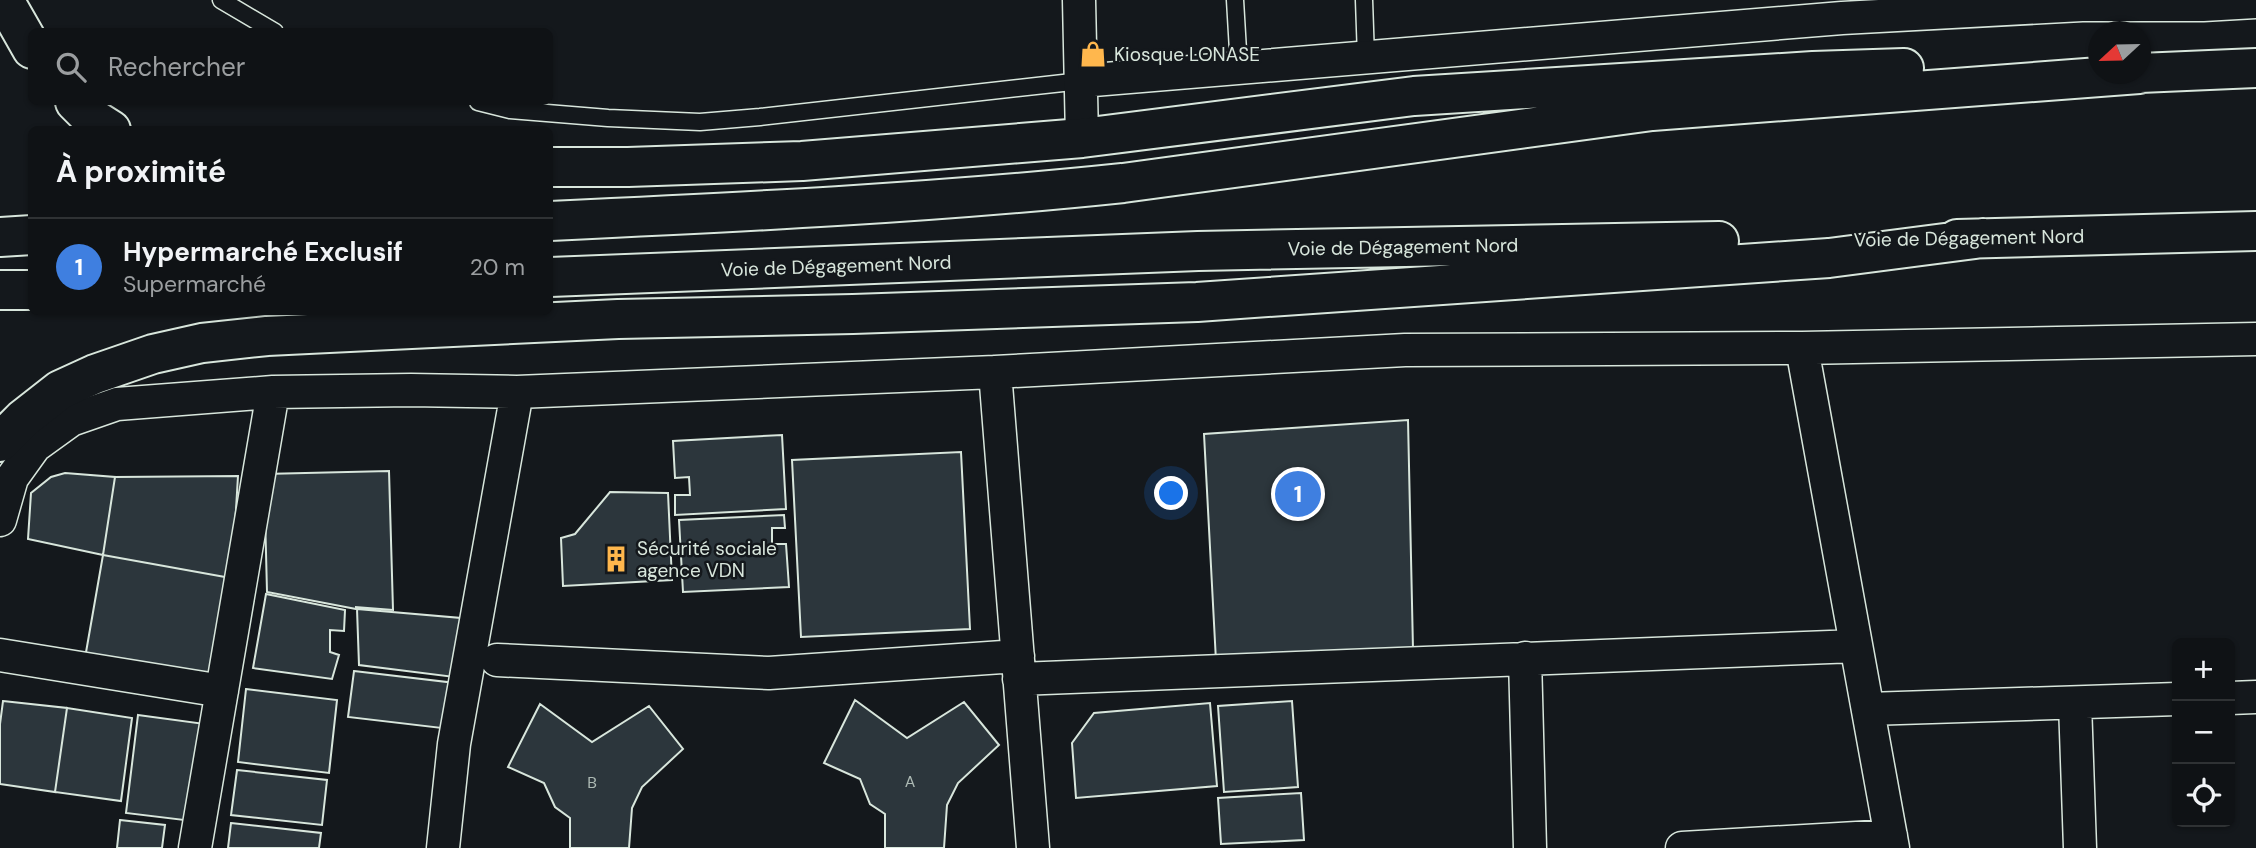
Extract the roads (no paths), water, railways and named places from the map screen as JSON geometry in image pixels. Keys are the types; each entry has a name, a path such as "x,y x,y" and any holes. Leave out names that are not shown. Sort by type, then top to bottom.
{"highway":[{"path":"4,0 28,42"},
{"path":"553,167 802,161 1082,138 1414,96 1680,79 1893,68 2021,67 2088,72"},
{"path":"2151,73 2256,68"},
{"path":"553,221 713,214 1123,184 1652,111 2088,76"},
{"path":"78,105 105,126"},
{"name":"Voie de Dégagement Nord","path":"553,277 1370,247 2256,231"},
{"path":"0,237 28,235"},
{"path":"0,442 23,419 60,390 95,374 141,358 202,343 267,336 618,319 853,314 1210,301 1829,258 1983,238"},
{"path":"0,290 28,290"}],"street":[{"path":"1079,0 1082,138"},
{"path":"1081,81 1366,58 1843,9 2082,3 2203,5 2256,2"},
{"path":"0,520 12,478 35,446 71,420 117,404 273,392 411,390 517,393 996,372 1405,350 1802,348 2256,339"},
{"path":"1682,848 1892,842 1802,348"},
{"path":"996,372 1033,848"},
{"path":"195,848 273,392"},
{"path":"443,848 454,744 517,393"},
{"path":"497,660 769,673 1525,658 1856,646"},
{"path":"0,655 222,691"},
{"path":"1525,658 1530,848"},
{"path":"2235,698 2256,697"},
{"path":"1868,709 2172,699"},
{"path":"2075,703 2080,848"}],"lane":[{"path":"221,0 268,28"},
{"path":"1235,0 1239,68"},
{"path":"1364,0 1366,58"},
{"path":"490,105 510,110 608,118 700,122 1081,81"}],"place":[{"name":"Kiosque LONASE","path":"1093,54"},
{"name":"Hypermarché Exclusif","path":"1298,494"},
{"name":"Sécurité sociale agence VDN","path":"616,559"}]}
